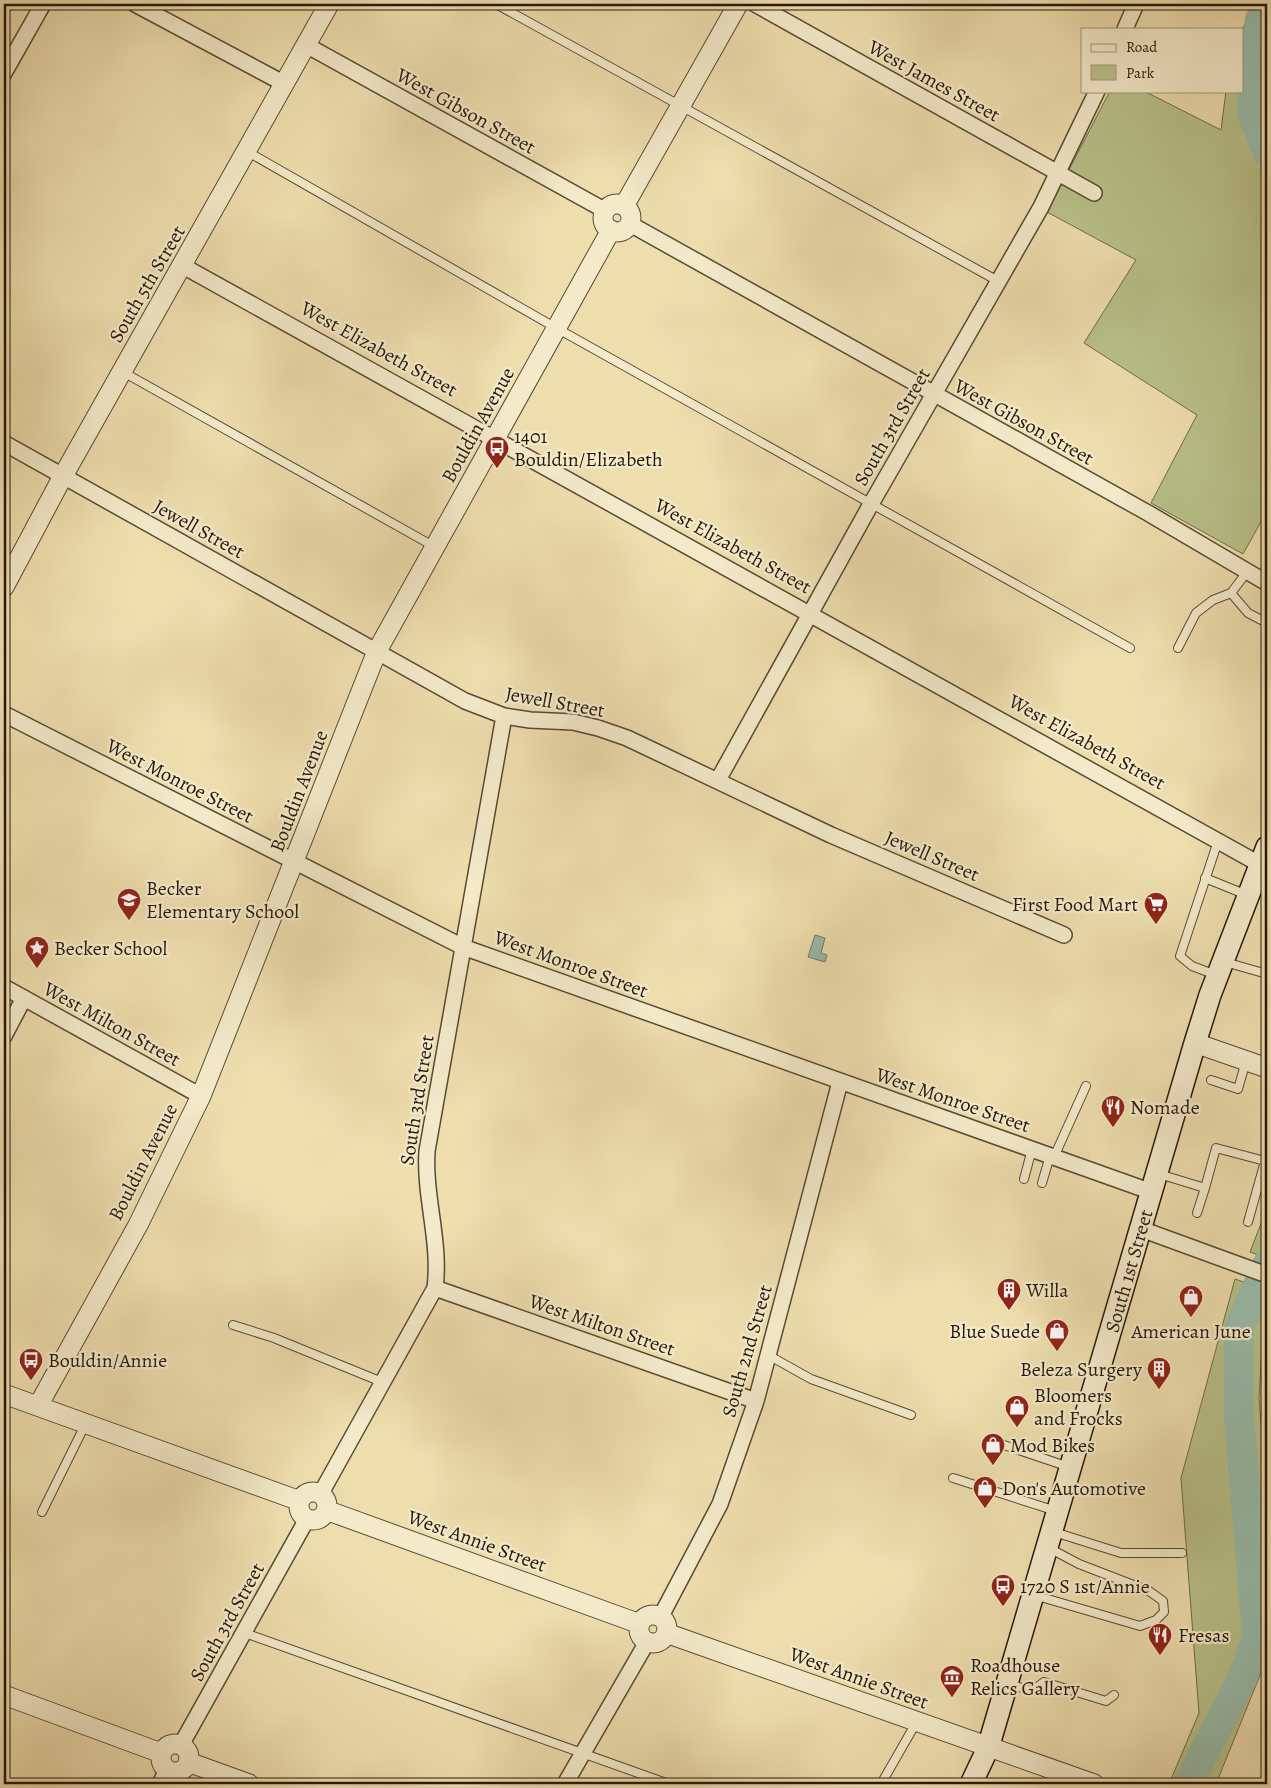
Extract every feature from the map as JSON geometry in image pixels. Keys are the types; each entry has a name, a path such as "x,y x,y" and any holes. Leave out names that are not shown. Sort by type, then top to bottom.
{"main road":[{"name":"South 1st Street","path":"971,1784 988,1748 1194,1043 1220,968 1264,856"}],"street":[{"path":"4,73 43,4"},
{"path":"135,4 285,84"},
{"name":"South 5th Street","path":"4,587 63,476 248,152 329,4"},
{"path":"624,206 738,4"},
{"name":"West James Street","path":"755,4 1094,194"},
{"path":"1125,28 1136,4"},
{"name":"West Gibson Street","path":"306,45 606,211"},
{"name":"South 3rd Street","path":"718,780 1058,173 1097,92"},
{"path":"615,205 624,206 630,213 630,224 623,231 611,230 604,221 606,211 615,205"},
{"name":"West Gibson Street","path":"630,224 933,395 1148,513 1247,572 1265,577"},
{"name":"Bouldin Avenue","path":"38,1406 138,1225 201,1096 295,863 377,652 558,329 611,230"},
{"name":"West Elizabeth Street","path":"183,266 1218,841 1264,856"},
{"name":"Jewell Street","path":"4,443 466,700 504,716 530,720 572,722 598,728 627,738 831,834 1064,935"},
{"name":"West Monroe Street","path":"4,714 463,947 1052,1157 1154,1183"},
{"name":"South 3rd Street","path":"323,1502 382,1382 434,1288 436,1256 425,1177 427,1151 504,716"},
{"name":"West Milton Street","path":"4,987 201,1096"},
{"path":"4,1036 24,998"},
{"path":"1194,1043 1267,1068"},
{"name":"South 2nd Street","path":"663,1625 720,1504 756,1400 840,1082"},
{"path":"1141,1229 1267,1275"},
{"name":"West Milton Street","path":"434,1288 756,1400"},
{"path":"4,1394 86,1423 304,1510 319,1519 323,1502"},
{"name":"West Annie Street","path":"323,1502 643,1633"},
{"name":"South 3rd Street","path":"181,1745 245,1633 304,1510"},
{"path":"565,1784 651,1616 663,1625"},
{"name":"West Annie Street","path":"663,1625 916,1722 1094,1784"},
{"path":"4,1695 163,1769 180,1771 188,1762 187,1750 181,1745 172,1744 163,1769"},
{"path":"188,1762 250,1784"}],"lane":[{"path":"496,4 998,281"},
{"path":"248,152 558,329 1130,648"},
{"path":"123,372 436,547"},
{"path":"1178,648 1196,612 1213,600 1231,593 1247,572"},
{"path":"1231,593 1248,613 1267,623"},
{"path":"1218,841 1180,956 1184,962 1267,974"},
{"path":"1205,878 1248,896"},
{"path":"1211,1080 1238,1089 1246,1061"},
{"path":"1042,1183 1052,1157 1086,1086"},
{"path":"1197,1213 1216,1148 1265,1161 1248,1222"},
{"path":"1024,1179 1032,1150"},
{"path":"1154,1183 1204,1188"},
{"path":"233,1325 274,1338 382,1382"},
{"path":"768,1355 811,1379 911,1415"},
{"path":"42,1512 86,1423"},
{"path":"989,1440 1071,1467"},
{"path":"953,1478 1052,1530 1121,1553 1182,1553"},
{"path":"1033,1594 1140,1626 1156,1620 1164,1612 1163,1601 1149,1591 1079,1564 1052,1530"},
{"path":"245,1633 669,1784"},
{"path":"1007,1683 1032,1691 1044,1682 1106,1701 1114,1695"},
{"path":"882,1784 916,1722"}],"green space":[{"path":"1255,4 1267,4 1267,511 1243,554 1151,503 1197,415 1084,343 1136,260 1047,212 1109,92 1146,92 1221,130 1226,92 1244,92 1243,28"},
{"path":"1267,1208 1267,1258 1250,1252"},
{"path":"1235,1279 1267,1290 1267,1320 1263,1332 1259,1398 1267,1496 1267,1658 1216,1784 1169,1784 1199,1713 1181,1478"}],"shaded area":[{"path":"815,935 825,938 821,953 827,955 825,962 808,957"}],"waterway":[{"path":"1267,8 1260,19 1252,112 1267,151"},
{"path":"1188,1784 1243,1677 1257,1636 1239,1417 1239,1328 1267,1265"}],"place":[{"name":"1401 Bouldin/Elizabeth","path":"497,469"},
{"name":"Becker Elementary School","path":"129,921"},
{"name":"First Food Mart","path":"1156,925"},
{"name":"Becker School","path":"37,969"},
{"name":"Nomade","path":"1113,1128"},
{"name":"Willa","path":"1009,1311"},
{"name":"American June","path":"1191,1318"},
{"name":"Blue Suede","path":"1057,1352"},
{"name":"Bouldin/Annie","path":"31,1381"},
{"name":"Beleza Surgery","path":"1159,1390"},
{"name":"Bloomers and Frocks","path":"1017,1428"},
{"name":"Mod Bikes","path":"993,1466"},
{"name":"Don's Automotive","path":"985,1509"},
{"name":"1720 S 1st/Annie","path":"1003,1607"},
{"name":"Fresas","path":"1160,1656"},
{"name":"Roadhouse Relics Gallery","path":"952,1698"}]}
